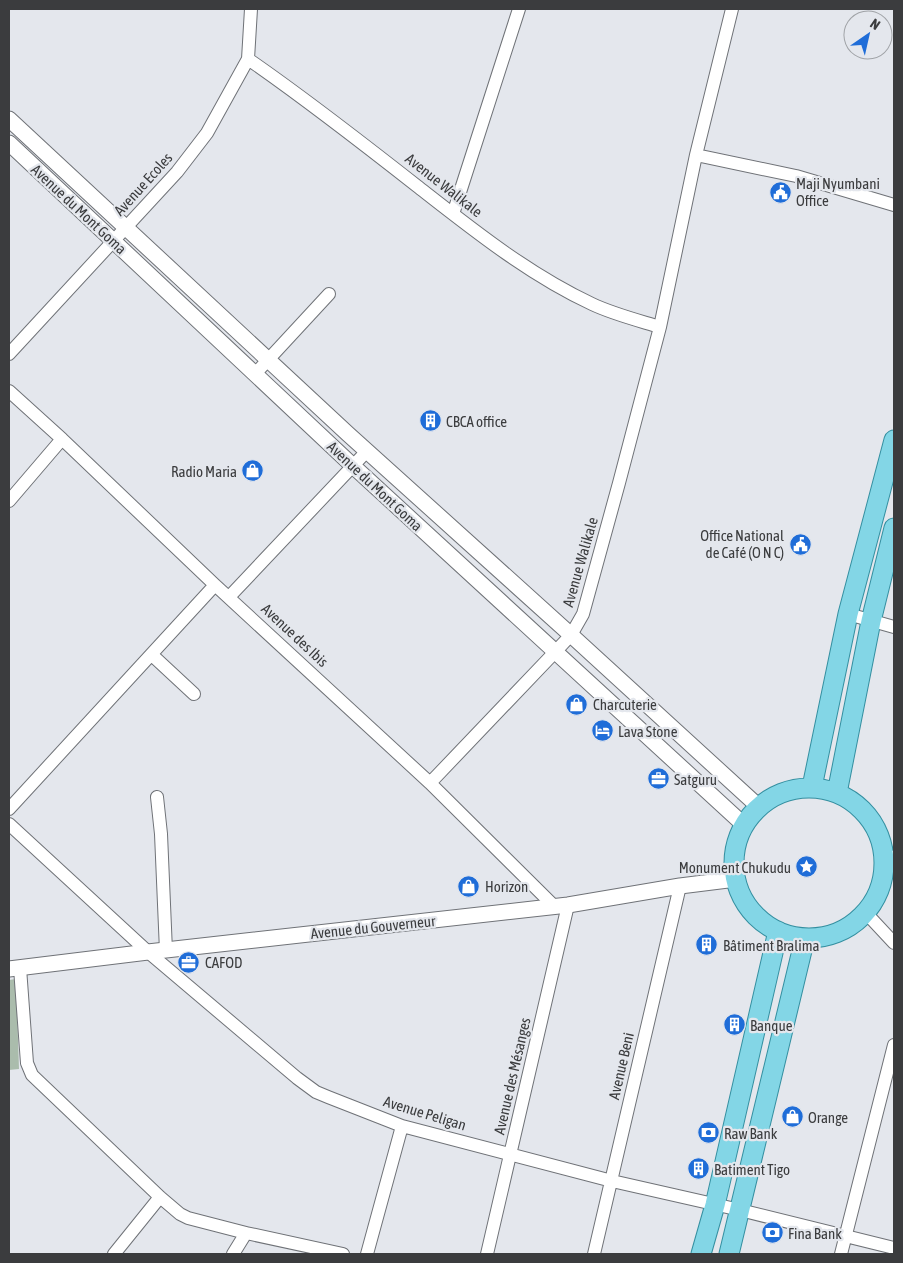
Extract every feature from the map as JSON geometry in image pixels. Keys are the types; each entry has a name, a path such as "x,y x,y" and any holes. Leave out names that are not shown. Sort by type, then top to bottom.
{"main road":[{"path":"812,788 848,614 894,440"},
{"path":"837,793 871,621 894,528"},
{"path":"812,788 837,793 856,804 871,819 881,838 889,859 877,897 866,914 848,928 827,936 805,938 778,931 759,918 744,901 736,879 735,851 744,825 759,807 775,796 793,789 812,788"},
{"path":"701,1254 715,1205 778,931"},
{"path":"729,1254 805,938"}],"street":[{"name":"Avenue Ecoles","path":"9,354 177,172 197,146 248,59 251,9"},
{"path":"453,214 520,9"},
{"name":"Avenue Walikale","path":"430,783 556,652 571,634 583,614 660,328 696,156 732,9"},
{"name":"Avenue Walikale","path":"248,59 301,96 453,214 520,263 566,291 594,305 660,328"},
{"path":"9,119 366,451 571,634 759,807"},
{"name":"Avenue du Mont Goma","path":"9,143 353,466 744,825"},
{"path":"696,156 804,178 894,204"},
{"path":"43,175 55,162"},
{"path":"255,374 330,294"},
{"path":"192,315 205,301"},
{"name":"Avenue des Ibis","path":"9,391 215,585 562,906"},
{"path":"9,501 62,439"},
{"path":"228,596 366,451"},
{"path":"9,809 215,585"},
{"path":"848,614 894,627"},
{"path":"152,655 194,694"},
{"path":"157,797 161,834 166,951"},
{"name":"Avenue Peligan","path":"9,824 148,952 307,1086 328,1097 402,1126 612,1181 894,1248"},
{"name":"Avenue du Gouverneur","path":"14,969 148,952 562,906 680,886 736,879"},
{"name":"Avenue Beni","path":"594,1254 680,886"},
{"name":"Avenue des Mésanges","path":"487,1254 511,1155 562,906"},
{"path":"866,914 894,943"},
{"path":"14,969 27,1063 32,1075 160,1197 180,1214 188,1218 246,1233 344,1254"},
{"path":"841,1254 894,1045"},
{"path":"367,1254 402,1126"},
{"path":"114,1254 160,1197"},
{"path":"233,1254 246,1233"}],"green space":[{"path":"16,979 19,1069 9,1070 9,980"}],"place":[{"name":"Maji Nyumbani Office","path":"780,192"},
{"name":"CBCA office","path":"430,421"},
{"name":"Radio Maria","path":"253,471"},
{"name":"Office National de Café (O N C)","path":"800,544"},
{"name":"Charcuterie","path":"577,704"},
{"name":"Lava Stone","path":"602,731"},
{"name":"Satguru","path":"658,779"},
{"name":"Monument Chukudu","path":"807,867"},
{"name":"Horizon","path":"469,886"},
{"name":"Bâtiment Bralima","path":"707,945"},
{"name":"CAFOD","path":"189,962"},
{"name":"Banque","path":"734,1025"},
{"name":"Orange","path":"792,1117"},
{"name":"Raw Bank","path":"708,1133"},
{"name":"Batiment Tigo","path":"698,1169"},
{"name":"Fina Bank","path":"772,1233"}]}
